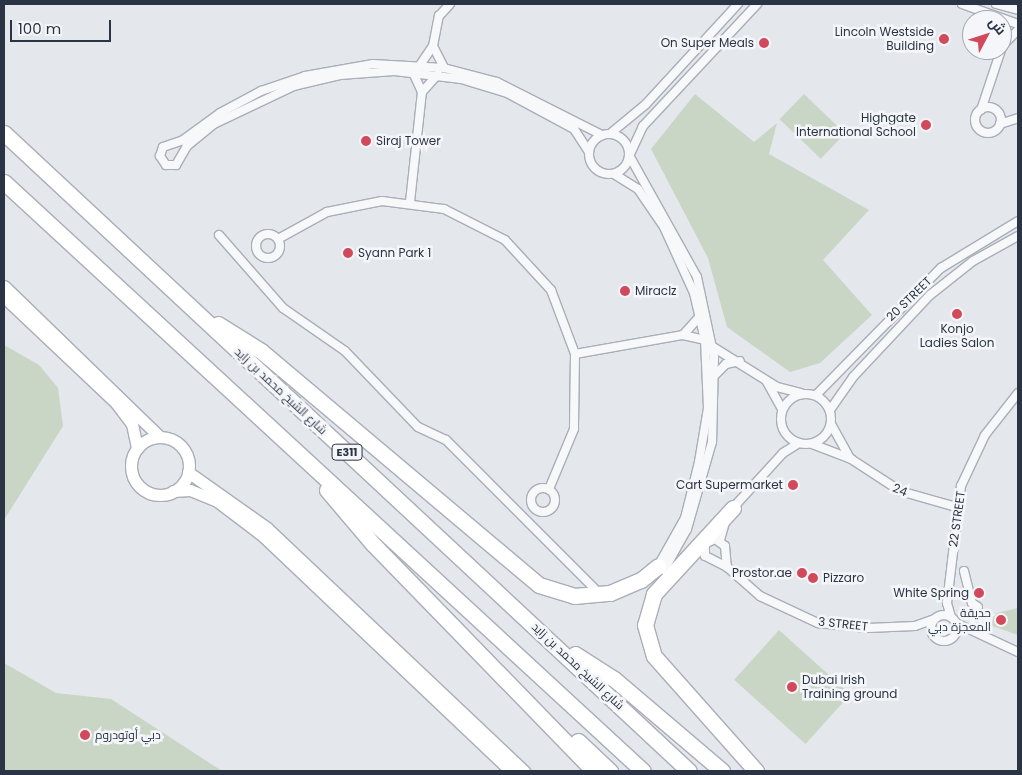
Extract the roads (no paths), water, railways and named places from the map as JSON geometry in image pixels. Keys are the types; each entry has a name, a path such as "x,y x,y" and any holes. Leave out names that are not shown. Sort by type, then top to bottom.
{"highway":[{"name":"شارع الشيخ محمد بن زايد","path":"4,133 549,638 689,771"},
{"name":"E311","path":"4,182 643,771"},
{"path":"190,306 261,351 528,579 562,594 600,595 631,586 661,568"},
{"path":"305,461 368,539 509,680 594,771"},
{"path":"733,508 654,594 644,625 654,656 756,771"},
{"path":"661,568 639,603 635,620 639,645 653,667 714,725"},
{"path":"549,638 614,679 722,771"},
{"path":"509,680 610,771"}],"street":[{"path":"420,65 433,46 439,16 450,4"},
{"path":"589,152 602,135 611,133 646,104 738,4"},
{"path":"614,174 630,156 643,126 757,4"},
{"path":"962,4 976,10"},
{"path":"996,4 1018,10"},
{"path":"433,46 441,71"},
{"path":"998,60 988,92 981,110 975,119 981,131 992,132 1000,124 1018,118"},
{"path":"602,135 522,92 420,65 350,66 283,83 220,113 183,140 163,147 160,156 166,165 176,165 187,146 214,124 294,86 358,72 441,71 528,102 574,129 589,152 595,168 614,174 638,189 664,227 700,316 705,340 708,408 699,462 685,518 661,568"},
{"path":"410,202 422,92 412,71"},
{"path":"422,92 441,71"},
{"path":"988,92 1000,124"},
{"path":"981,110 995,110"},
{"path":"611,133 625,140 630,156 688,257 702,291 713,347 716,409 709,458 687,530 661,568"},
{"path":"278,239 327,212 382,201 410,202 476,221 511,246 551,290 575,354 574,429 549,489"},
{"name":"20 STREET","path":"816,395 924,283 966,250 1018,221"},
{"path":"219,235 278,303 345,351 418,427 446,440 600,595"},
{"name":"20 STREET","path":"830,410 853,377 930,295 973,261 1018,236"},
{"path":"4,286 160,437 182,448 188,472 267,528 524,771"},
{"path":"4,297 108,394 132,424 138,448"},
{"path":"684,335 700,316"},
{"path":"575,354 684,335 705,340"},
{"path":"713,347 740,361 766,380 803,393 816,395 830,410 831,424 828,433 812,444 799,443 782,426 782,409 766,380"},
{"path":"715,375 726,364 740,361"},
{"path":"782,409 803,393"},
{"name":"22 STREET","path":"954,620 947,603 956,507 978,447 1018,393"},
{"name":"24","path":"831,424 852,459"},
{"path":"160,437 138,448 131,462 138,484 153,493 190,490 217,501 264,536 511,771"},
{"name":"3 STREET","path":"799,443 783,453 733,508 720,540 708,541 704,552 710,562 727,568 760,596 818,623 868,628 915,626 935,618"},
{"name":"24","path":"812,444 852,459 900,491 956,507"},
{"path":"173,491 188,472"},
{"path":"720,540 727,568"},
{"path":"950,572 966,570 972,603 978,607"},
{"path":"931,631 935,618 947,603"},
{"path":"935,618 954,620 974,635 1018,652"},
{"path":"954,620 954,637 974,635"},
{"name":"3 STREET","path":"915,626 931,631 942,642 954,637"}],"place":[{"name":"Lincoln Westside Building","path":"944,39"},
{"name":"On Super Meals","path":"764,43"},
{"name":"Highgate International School","path":"926,125"},
{"name":"Siraj Tower","path":"366,141"},
{"name":"Syann Park 1","path":"348,253"},
{"name":"Miraclz","path":"625,291"},
{"name":"Konjo Ladies Salon","path":"957,314"},
{"name":"Cart Supermarket","path":"793,485"},
{"name":"Prostor.ae","path":"802,573"},
{"name":"Pizzaro","path":"813,578"},
{"name":"White Spring","path":"979,593"},
{"name":"حديقة المعجزة دبي","path":"1001,620"},
{"name":"Dubai Irish Training ground","path":"792,687"},
{"name":"دبي أوتودروم","path":"85,735"}]}
